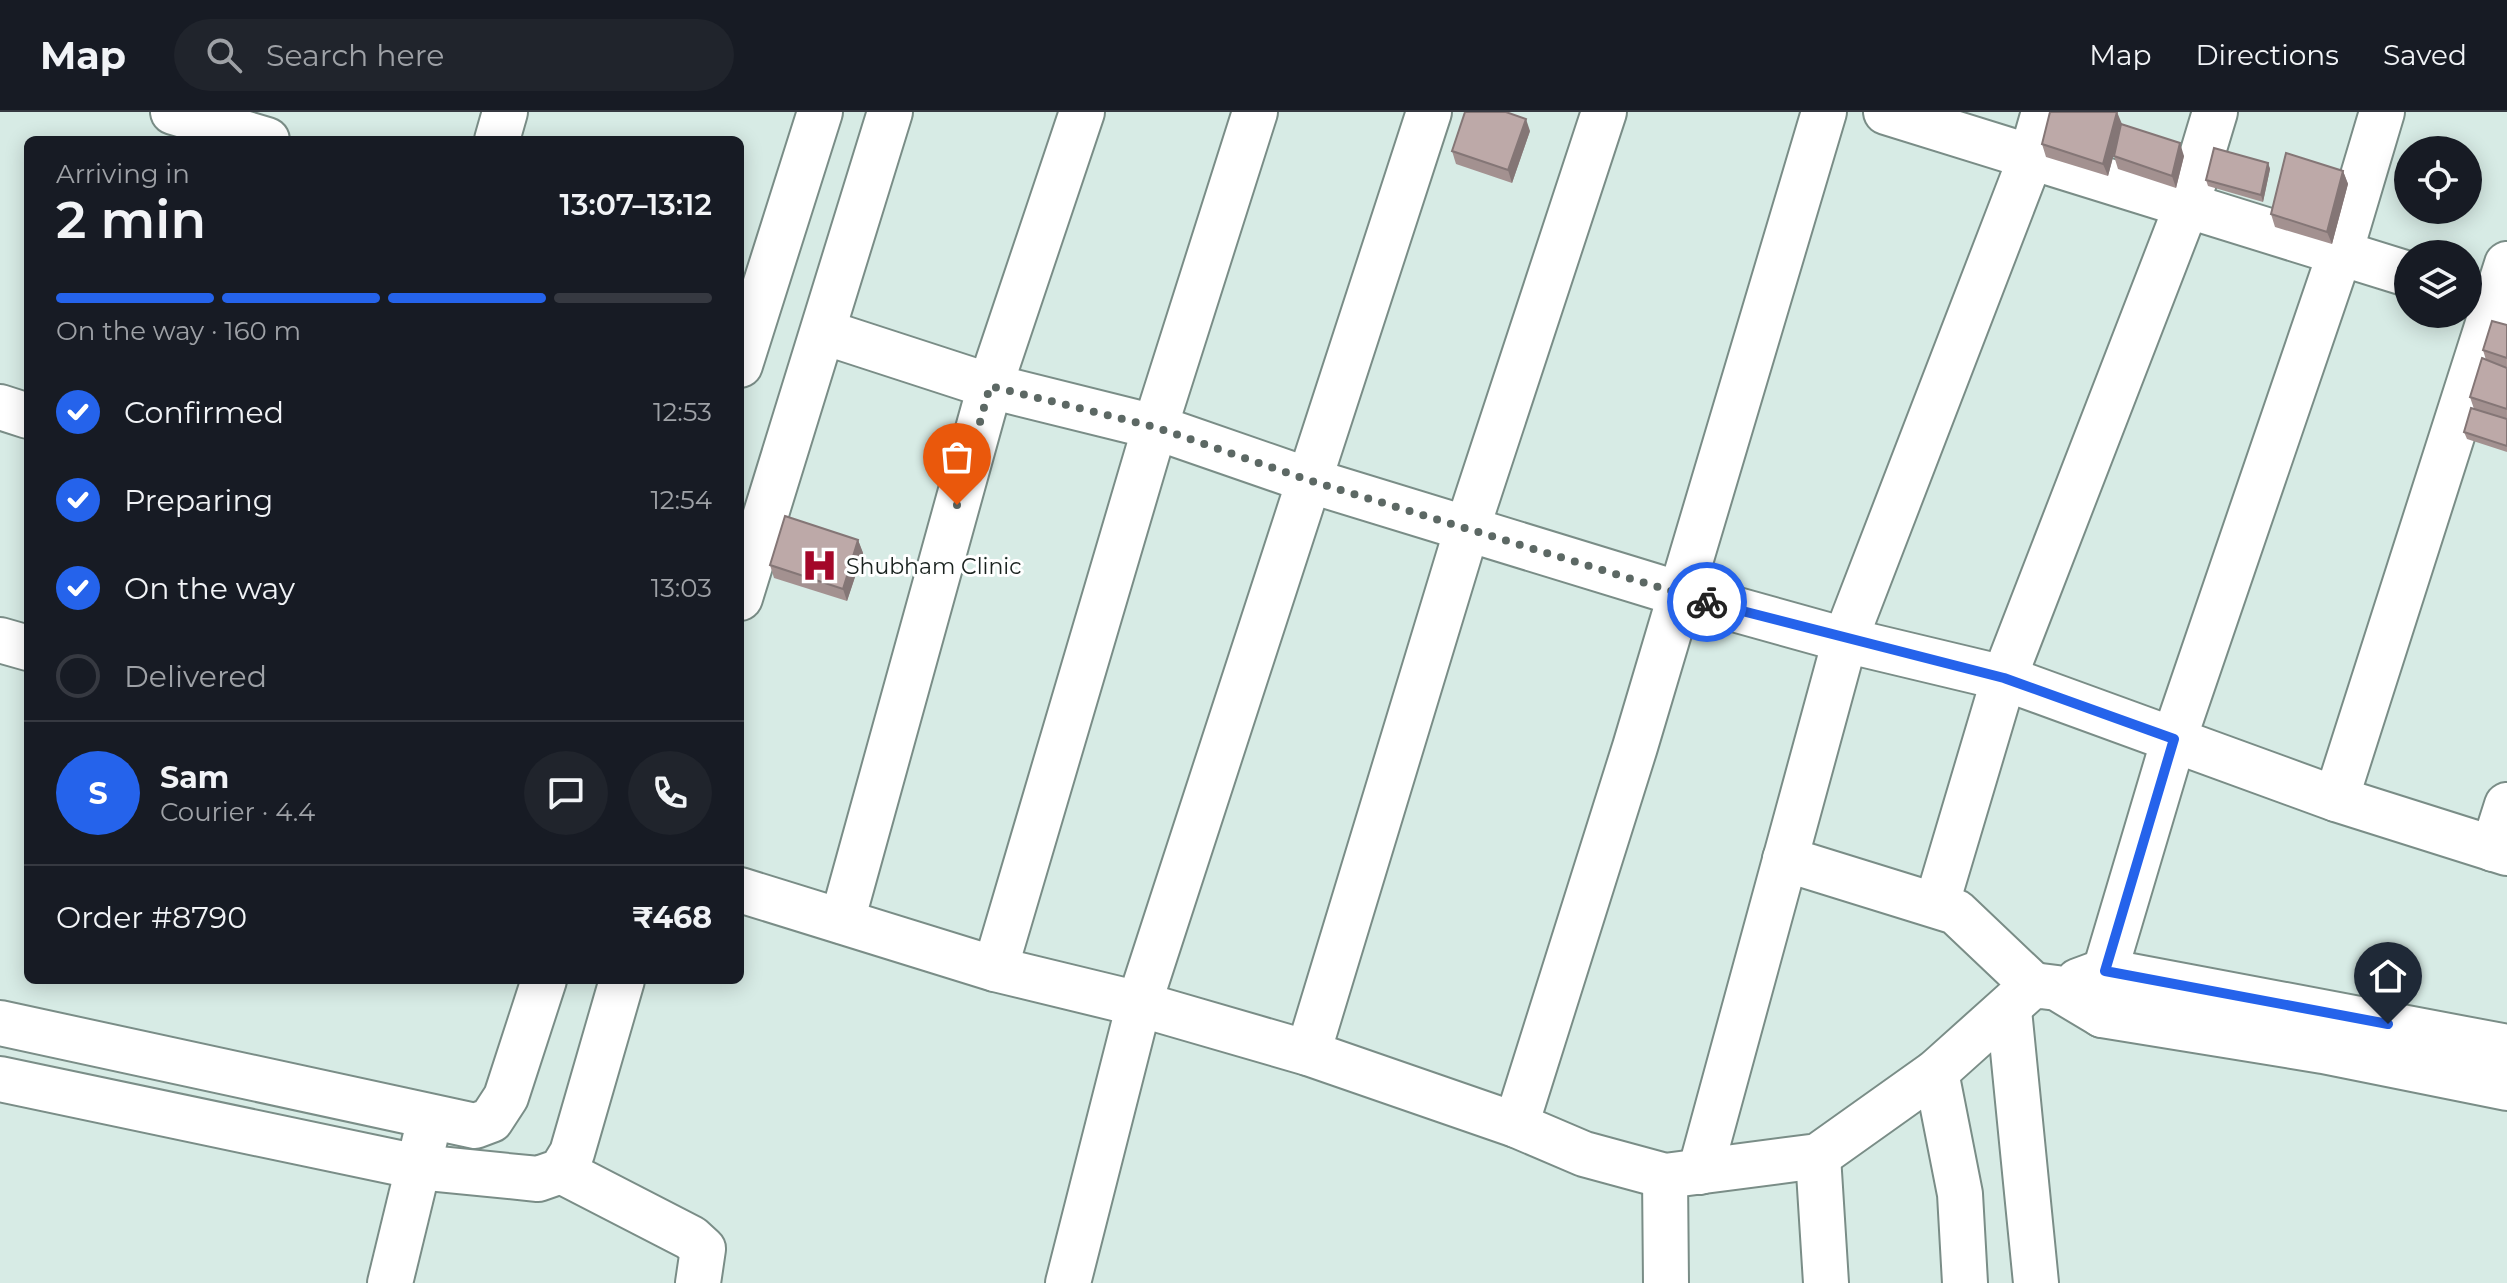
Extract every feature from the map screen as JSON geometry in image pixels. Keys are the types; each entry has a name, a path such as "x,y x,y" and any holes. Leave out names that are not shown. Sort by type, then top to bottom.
{"street":[{"path":"173,112 252,136"},
{"path":"498,136 505,112"},
{"path":"744,352 820,112"},
{"path":"744,585 890,112"},
{"path":"842,921 990,386 1082,112"},
{"path":"995,969 1155,427 1255,112"},
{"path":"1068,1283 1139,1004 1429,112"},
{"path":"1308,1053 1467,529 1604,112"},
{"path":"1516,1125 1680,594 1824,112"},
{"path":"1886,112 2394,270"},
{"path":"1666,1283 1682,1174 1785,859 1845,640 2031,157 2044,112"},
{"path":"1937,903 2004,678 2187,205 2215,112"},
{"path":"2102,1015 2105,971 2174,739 2340,253 2382,112"},
{"path":"2336,799 2494,291"},
{"path":"824,332 990,386 1155,427 1308,480 1680,594 1845,640 2004,678 2336,799 2500,851 2507,805"},
{"path":"0,407 24,415"},
{"path":"0,640 24,647"},
{"path":"1785,859 1937,903 1968,923 2033,994 2102,1015 2384,1043 2507,1047"},
{"path":"744,891 995,969 1139,1004 1308,1053 1516,1125 1584,1154 1682,1174 1818,1156 1936,1072 2033,994 2105,971 2384,1043 2507,1088"},
{"path":"0,1023 475,1126 491,1120 506,1097 543,984"},
{"path":"0,1079 418,1167 538,1179 561,1171 572,1153 621,984"},
{"path":"2033,994 2036,1283"},
{"path":"1936,1072 1960,1194 1965,1283"},
{"path":"390,1283 430,1117"},
{"path":"1818,1156 1826,1283"},
{"path":"561,1171 691,1238 703,1249 698,1283"}],"building":[{"path":"1465,112 1506,112 1526,119 1508,170 1452,151"},
{"path":"2050,112 2117,112 2103,164 2042,144"},
{"path":"2121,124 2180,143 2172,176 2114,156"},
{"path":"2214,148 2268,163 2261,195 2206,180"},
{"path":"2286,153 2343,171 2327,232 2271,214"},
{"path":"2492,321 2507,325 2507,358 2483,350"},
{"path":"2482,358 2507,368 2507,409 2470,397"},
{"path":"2471,408 2507,419 2507,446 2464,432"},
{"path":"785,516 858,540 843,589 770,565"}],"way so far":[{"path":"957,505 990,386 1155,427 1308,480 1707,602"}],"place":[{"name":"Shubham Clinic","path":"820,566"}],"route":[{"path":"1707,602 1845,640 2004,678 2174,739 2105,971 2388,1024"}]}
